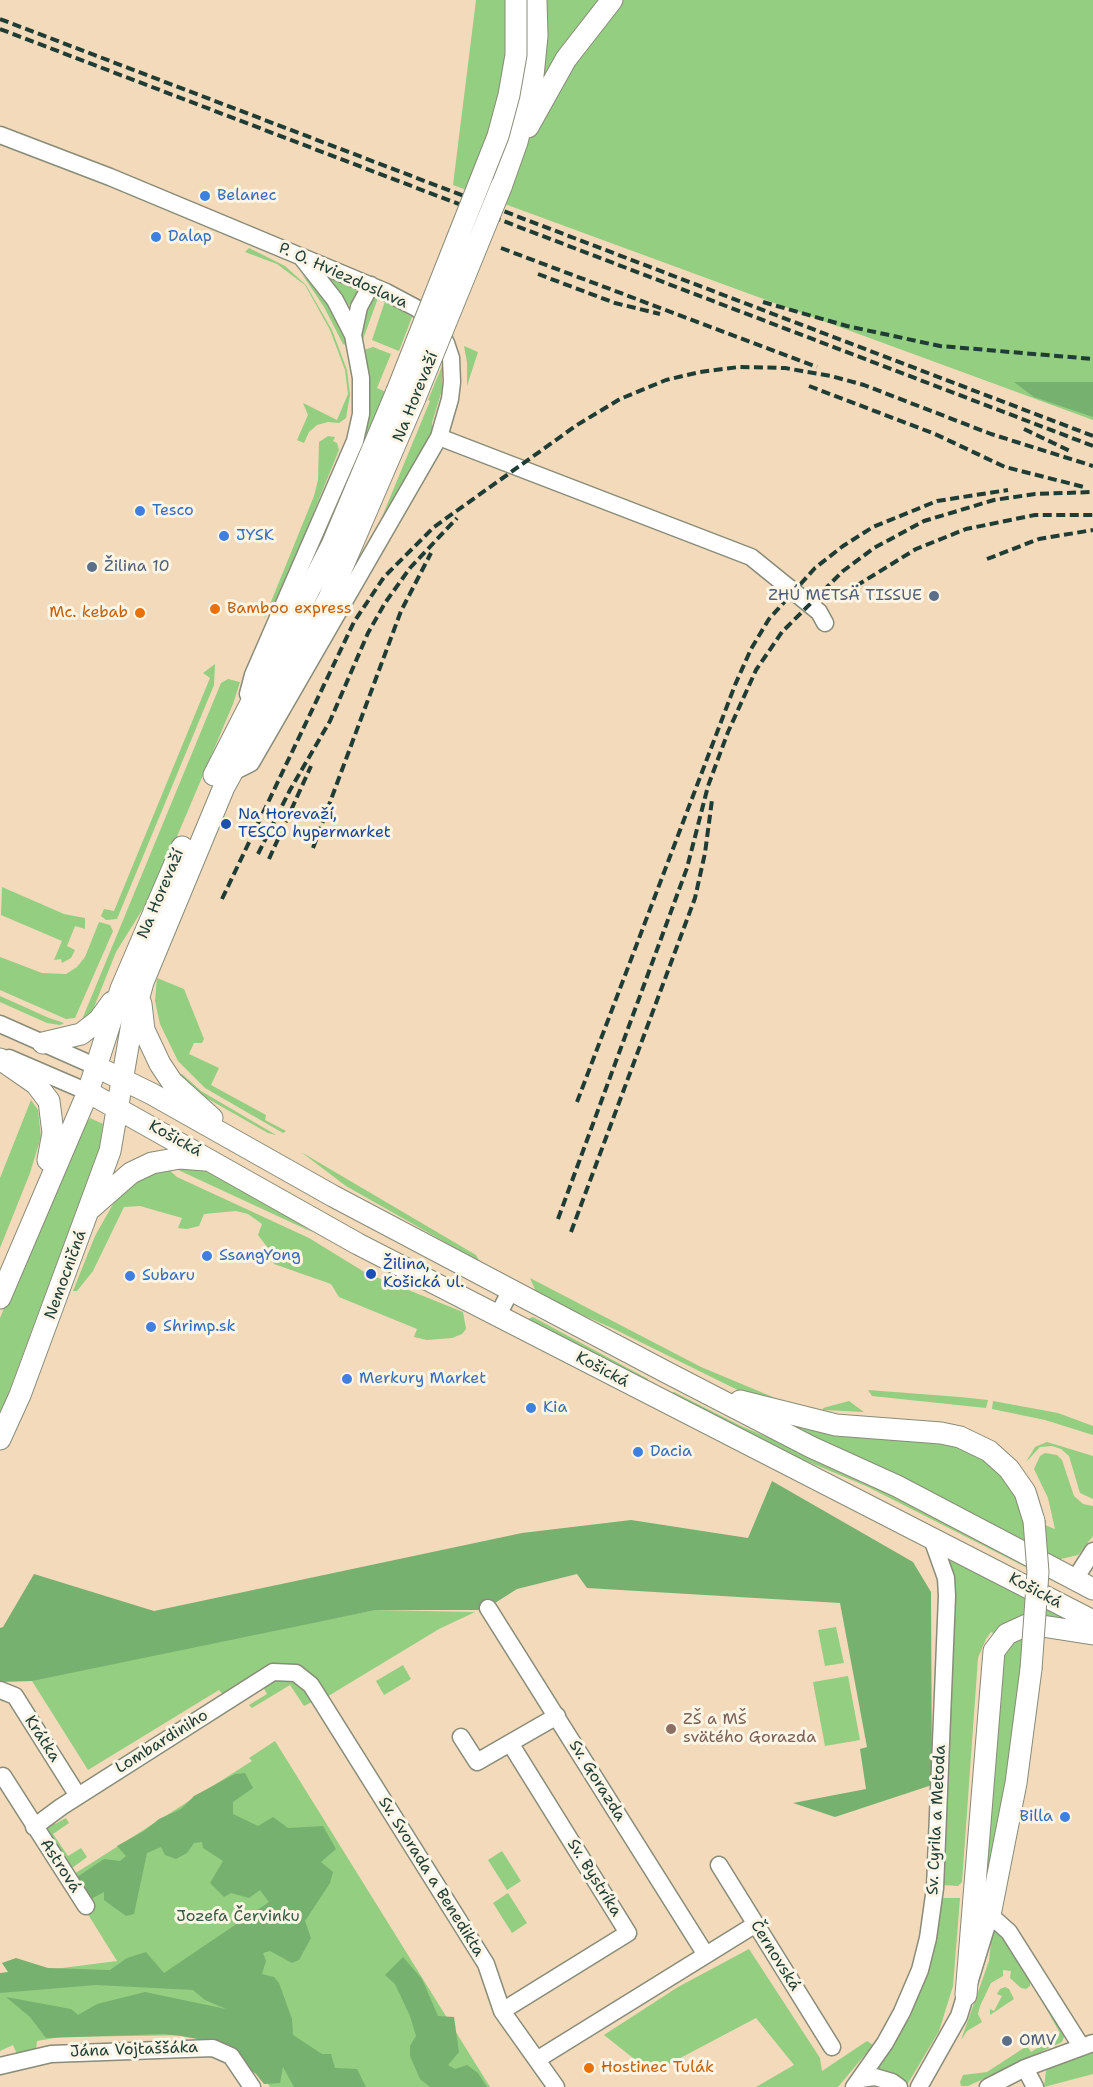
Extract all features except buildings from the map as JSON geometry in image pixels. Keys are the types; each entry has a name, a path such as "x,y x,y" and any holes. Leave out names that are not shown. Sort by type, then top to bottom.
{"main road":[{"name":"Na Horevaží","path":"122,1079 132,1023 143,982 198,844 231,773 329,598 406,395 498,136 516,55 516,0"},
{"name":"Na Horevaží","path":"88,1092 121,989 185,838 406,395 517,142 536,57 536,0"},
{"path":"517,142 533,120 566,59 612,0"},
{"name":"Na Horevaží","path":"143,982 141,1010 144,1030 160,1064 172,1082 237,1140"},
{"path":"43,1043 74,1037 91,1028 121,989"},
{"path":"0,1059 36,1084 52,1108 53,1133 41,1198"},
{"name":"Košická","path":"97,1067 237,1140 333,1196 702,1391 811,1447 897,1486 1084,1584"},
{"name":"Nemocničná","path":"0,1439 20,1395 110,1151 122,1079"},
{"path":"0,1299 88,1092"},
{"name":"Košická","path":"88,1092 218,1163 358,1244 1093,1621"},
{"path":"90,1209 131,1173 152,1163 180,1158 218,1163"},
{"path":"702,1391 836,1425 941,1433 960,1437 989,1451 1009,1469 1025,1492 1034,1521 1038,1572 1031,1669 1016,1783 990,1915"},
{"path":"1040,1594 1084,1584"},
{"path":"966,1995 994,1651 1006,1634 1029,1624 1093,1634"}],"street":[{"name":"P. O. Hviezdoslava","path":"0,135 110,177 371,285 418,309 439,330 451,358 450,399 439,437"},
{"name":"Na Horevaží","path":"239,727 254,675 355,441 362,414 362,378 353,335 336,300 302,257"},
{"path":"353,335 359,307 371,285"},
{"name":"Na Horevaží","path":"231,773 251,763 439,437"},
{"path":"439,437 751,557 819,612 825,624"},
{"path":"0,1024 97,1067"},
{"path":"0,1054 88,1092"},
{"path":"498,1316 511,1290"},
{"path":"654,1397 666,1372"},
{"name":"Sv. Cyrila a Metoda","path":"857,2083 885,2043 920,1970 934,1895 946,1578 931,1536"},
{"path":"1084,1584 1093,1551"},
{"name":"Sv. Gorazda","path":"488,1608 706,1955"},
{"name":"Lombardiniho","path":"34,1827 78,1796 273,1672 296,1673"},
{"name":"Sv. Svorada a Benedikta","path":"296,1673 311,1685 484,1961 502,2010 529,2052 538,2058 556,2087"},
{"name":"Krátka","path":"0,1690 15,1696 78,1796"},
{"path":"461,1737 477,1762 556,1716"},
{"name":"Sv. Bystríka","path":"502,2010 628,1933 510,1743"},
{"name":"Astrová","path":"3,1776 86,1906"},
{"name":"Černovská","path":"719,1865 832,2047"},
{"path":"920,2087 946,2043 966,1995 990,1915 1009,1932 1037,1977 1087,2044 1025,2068 988,2087"},
{"path":"538,2058 756,1924"},
{"name":"Jána Vojtaššáka","path":"0,2067 51,2054 213,2048 231,2056 252,2087"},
{"path":"1025,2068 1035,2087"},
{"path":"857,2083 875,2078 892,2082 899,2087"}],"green space":[{"path":"476,0 1093,0 1093,420 453,185"},
{"path":"249,248 285,266 306,285 332,330 347,370 350,395 346,418 339,423 328,422 317,425 309,432 304,443 297,440 308,415 303,403 337,420 348,394 345,370 330,330 305,285 277,264 245,252"},
{"path":"302,274 327,302 348,346 343,344 324,307"},
{"path":"327,277 357,289 356,300 345,305"},
{"path":"372,297 378,298 362,342 360,327"},
{"path":"385,301 412,317 399,351 372,340"},
{"path":"464,346 478,352 467,386 467,362"},
{"path":"373,347 391,354 377,388 386,392 336,514 302,585 363,438 369,389 364,350"},
{"path":"442,366 442,390 432,423 433,437 370,546 430,401 428,400"},
{"path":"1014,382 1093,382 1093,417 1034,397"},
{"path":"328,436 335,437 333,441 337,443 339,450 281,592 264,619 314,496 318,480 319,442"},
{"path":"215,664 214,685 117,919 106,920 101,916 104,909 114,911 210,678 203,673"},
{"path":"228,679 240,682 233,704 154,891 116,952 90,1017 81,1022 221,683"},
{"path":"2,887 64,914 85,918 85,929 75,926 67,946 75,950 71,958 62,963 61,959 54,960 62,941 1,915"},
{"path":"99,922 110,925 113,931 75,1018 66,1019 0,990 0,957 42,973 66,974 77,967 85,957"},
{"path":"157,978 184,989 204,1039 202,1043 194,1043 189,1054 219,1068 211,1085 266,1115 265,1120 286,1131 283,1133 205,1088 178,1061 160,1024 155,1001"},
{"path":"0,996 64,1023 60,1025 47,1023 0,1002"},
{"path":"179,1074 182,1074 201,1091 276,1135 268,1133 203,1096"},
{"path":"31,1100 38,1110 41,1137 30,1173 0,1248 0,1178"},
{"path":"90,1118 103,1124 99,1149 0,1416 0,1318 73,1143"},
{"path":"301,1152 476,1255 480,1262 346,1186"},
{"path":"189,1166 211,1171 274,1206 312,1232 174,1168"},
{"path":"167,1168 177,1177 309,1238 366,1273 463,1312 466,1329 462,1334 452,1338 427,1340 414,1337 417,1329 339,1297 331,1284 274,1264 271,1252 258,1235 262,1224 248,1214 236,1211 204,1214 199,1226 187,1229 178,1228 182,1218 140,1206 124,1207 93,1271 77,1291 73,1291 95,1236 117,1197 137,1181"},
{"path":"530,1278 701,1367 792,1405 754,1398 612,1328 542,1297 536,1292"},
{"path":"533,1317 648,1379 648,1383 529,1323 528,1319"},
{"path":"868,1390 988,1400 986,1408 872,1396"},
{"path":"674,1392 741,1426 866,1479 1059,1580 1059,1584 866,1486 739,1433 671,1394"},
{"path":"849,1401 864,1412 823,1410 823,1408"},
{"path":"993,1401 1058,1413 1093,1426 1093,1435 1045,1420 992,1409"},
{"path":"783,1422 953,1444 987,1460 1018,1495 1022,1516 1055,1529 1048,1498 1034,1469 1040,1456 1045,1453 1057,1455 1062,1460 1074,1496 1083,1504 1093,1506 1093,1536 1078,1555 1057,1560"},
{"path":"1047,1442 1093,1456 1093,1499 1080,1493 1069,1456 1061,1449 1052,1446 1040,1447 1026,1462 1035,1447"},
{"path":"772,1481 913,1562 931,1592 932,1785 835,1817 793,1803 866,1789 860,1749 867,1747 840,1603 587,1588 577,1574 517,1589 484,1610 376,1610 32,1681 0,1682 0,1628 3,1627 34,1574 154,1611 522,1533 631,1520 748,1538"},
{"path":"945,1555 1071,1618 995,1634 991,1632 986,1639 978,1658 962,1882 958,1886 943,1885 954,1594"},
{"path":"376,1610 475,1612 439,1629 325,1698 299,1671 225,1697 219,1690 88,1770 32,1681 62,1671"},
{"path":"836,1627 844,1663 825,1666 818,1630"},
{"path":"1024,1636 1023,1668 1008,1779 987,1888 979,1888 1000,1650"},
{"path":"403,1665 411,1679 384,1695 376,1681"},
{"path":"848,1676 860,1740 825,1746 813,1682"},
{"path":"275,1679 292,1679 306,1687 312,1702 304,1706 290,1685 252,1708 249,1705 267,1694 262,1685"},
{"name":"Jozefa Červinku","path":"275,1741 490,2087 270,2087 257,2067 199,2035 60,2037 37,2041 36,2050 17,2054 13,2045 0,2051 0,1976 117,1961 84,1908 71,1876 252,1761 249,1758"},
{"path":"245,1773 253,1788 233,1802 233,1814 258,1826 273,1817 288,1828 323,1826 336,1849 321,1862 333,1872 330,1883 305,1921 311,1938 299,1960 292,1963 270,1951 263,1953 266,1961 262,1974 274,1977 279,1983 292,2019 293,2035 322,2054 331,2054 335,2068 357,2069 366,2087 294,2087 283,2067 280,2083 264,2084 256,2074 213,2042 181,2036 164,2034 46,2038 30,2017 6,1997 71,2009 78,2015 97,2004 145,1992 226,2009 205,2000 193,1990 96,1985 0,1993 0,1973 8,1972 2,1963 16,1958 48,1968 110,1970 127,1958 146,1952 164,1973 269,1902 260,1890 249,1898 231,1893 224,1897 210,1883 223,1861 203,1848 202,1842 194,1843 187,1853 176,1859 165,1855 161,1847 147,1853 134,1914 126,1916 104,1900 104,1892 91,1899 77,1877 104,1859 120,1861 126,1856 117,1846 144,1831 159,1819 181,1809 194,1796 235,1774"},
{"path":"66,1818 69,1823 53,1834 68,1856 81,1848 87,1857 68,1871 45,1836 46,1822 51,1819 55,1824"},
{"path":"502,1851 521,1881 507,1890 488,1860"},
{"path":"508,1893 527,1923 512,1933 493,1903"},
{"path":"942,1898 960,1898 953,1986 939,2031 907,2085 876,2071 910,2017 927,1974 938,1932"},
{"path":"999,1930 1030,1979 1030,1986 1026,1989 1021,1988 1010,1978 1011,1971 1003,1970 1003,1976 991,1983 980,2006 978,2014 982,2022 967,2031 961,2040 989,1961 992,1932"},
{"path":"749,1949 820,2058 822,2071 867,2041 873,2045 838,2087 756,2087 794,2065 756,2018 652,2073 604,2035 678,1987"},
{"path":"403,1957 422,1979 438,2016 454,2017 459,2052 448,2065 455,2069 467,2065 478,2073 487,2087 430,2087 420,2079 410,2056 410,2046 416,2036 410,2016 395,1984 385,1975"},
{"path":"1005,1987 1009,1989 1014,1999 990,2015 990,2009 994,2011 1002,1996 997,1994"},
{"path":"1040,1998 1065,2034 1062,2042 968,2086 961,2086 963,2075 987,2072 1027,2046 1031,2052 1060,2033"},
{"path":"1093,2050 1093,2074 1044,2087 1046,2071 1052,2065"}],"railway":[{"path":"0,19 1093,436"},
{"path":"0,29 1093,446"},
{"path":"501,248 817,367"},
{"path":"538,274 615,303 660,314"},
{"path":"763,302 847,326 940,346 1093,359"},
{"path":"222,899 354,622 384,577 434,527 577,425 620,399 666,380 700,372 739,367 785,368 831,376 864,385 991,434 1093,466"},
{"path":"809,386 935,434 1005,467 1084,487"},
{"path":"1024,429 1070,451"},
{"path":"577,1102 735,685 751,649 769,619 815,568 843,546 873,527 937,501 1008,490"},
{"path":"558,1219 687,868 708,786 728,732 756,670 782,632 843,571 874,548 924,521 994,500 1035,494 1093,492"},
{"path":"856,586 916,549 966,529 1035,515 1093,515"},
{"path":"258,854 290,790 330,721 368,633 385,603 410,568 457,518"},
{"path":"987,559 1039,539 1093,530"},
{"path":"313,848 401,611 431,553"},
{"path":"269,859 311,766"},
{"path":"571,1232 695,898 705,853 712,800"}],"place":[{"name":"Belanec","path":"205,196"},
{"name":"Dalap","path":"156,237"},
{"name":"Tesco","path":"140,511"},
{"name":"JYSK","path":"224,536"},
{"name":"Žilina 10","path":"92,567"},
{"name":"ZHÚ METSÄ TISSUE","path":"934,596"},
{"name":"Bamboo express","path":"215,609"},
{"name":"Mc. kebab","path":"140,613"},
{"name":"Na Horevaží, TESCO hypermarket","path":"226,824"},
{"name":"SsangYong","path":"207,1256"},
{"name":"Žilina, Košická ul.","path":"371,1274"},
{"name":"Subaru","path":"130,1276"},
{"name":"Shrimp.sk","path":"151,1327"},
{"name":"Merkury Market","path":"347,1379"},
{"name":"Kia","path":"531,1408"},
{"name":"Dacia","path":"638,1452"},
{"name":"ZŠ a MŠ svätého Gorazda","path":"671,1729"},
{"name":"Billa","path":"1065,1817"},
{"name":"OMV","path":"1007,2041"},
{"name":"Hostinec Tulák","path":"589,2068"}]}
